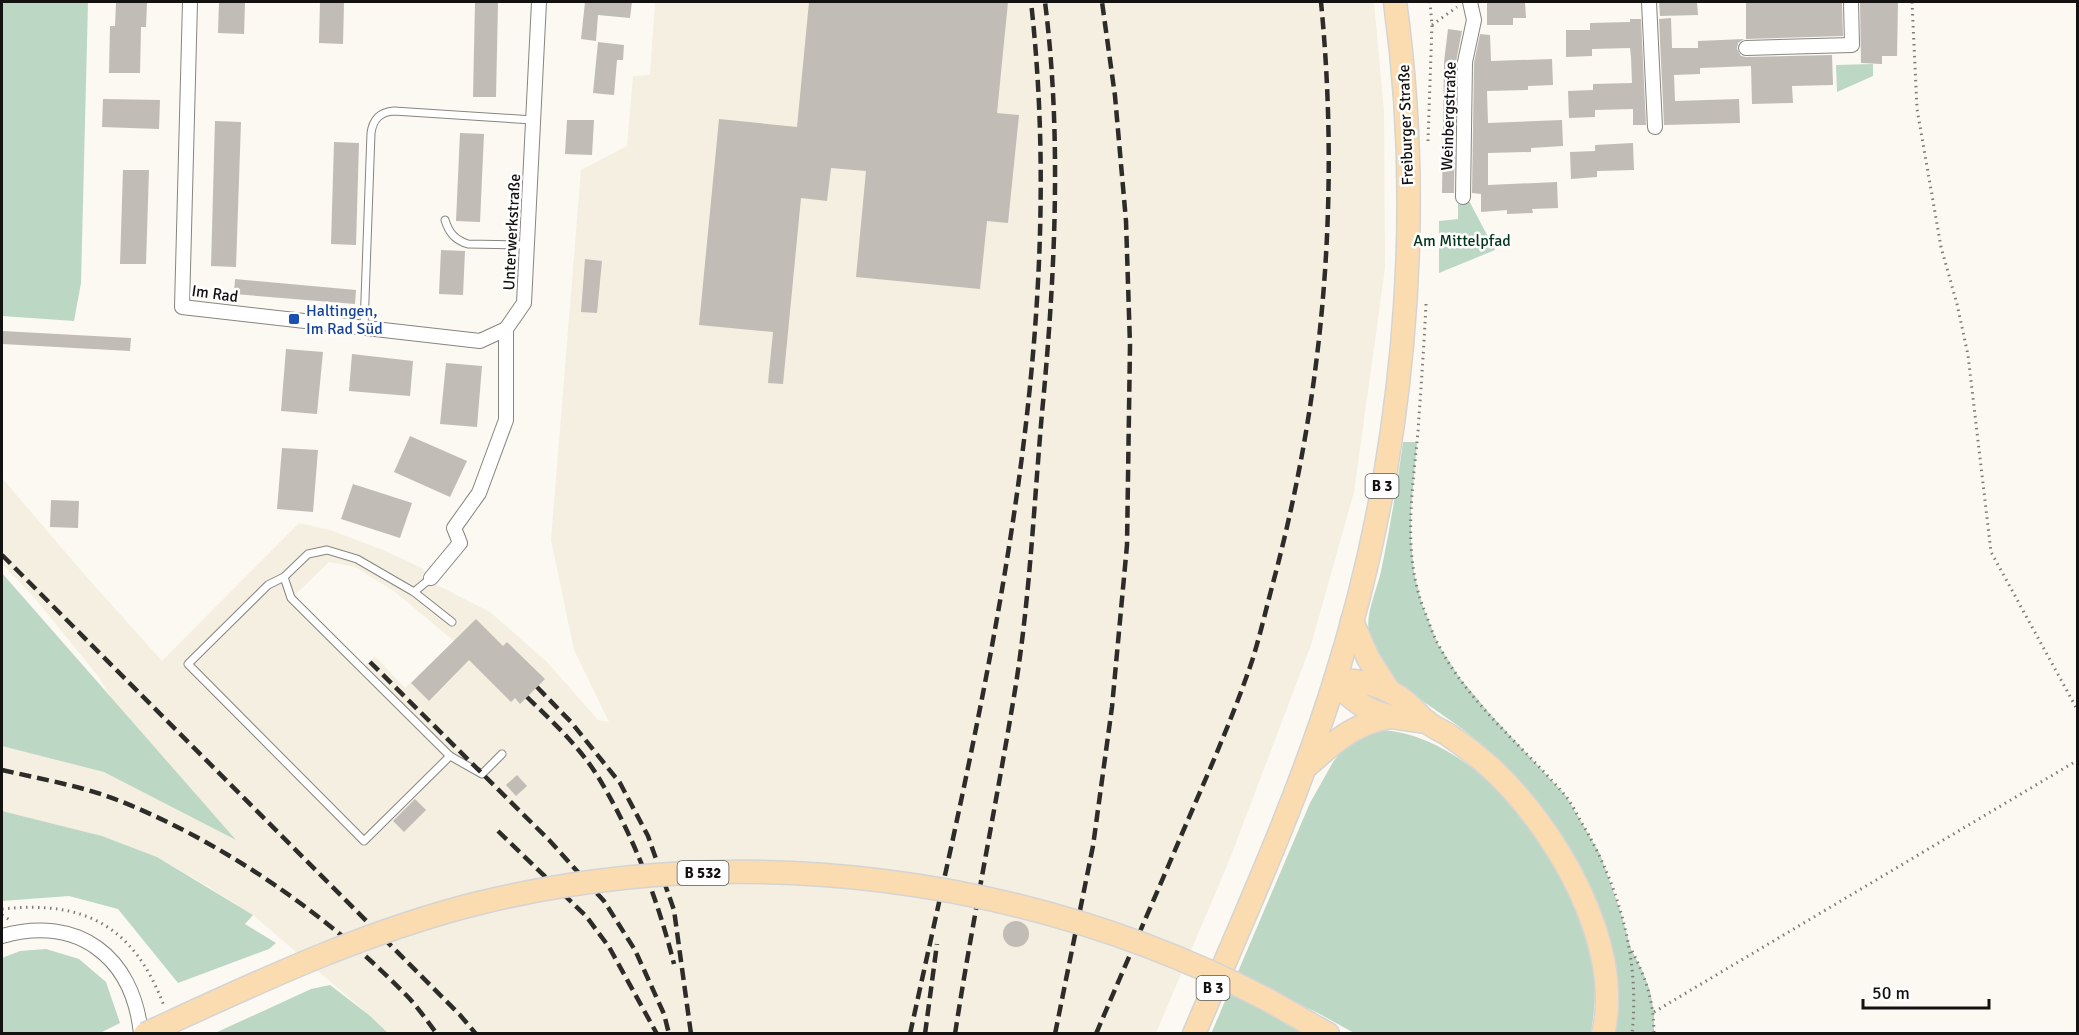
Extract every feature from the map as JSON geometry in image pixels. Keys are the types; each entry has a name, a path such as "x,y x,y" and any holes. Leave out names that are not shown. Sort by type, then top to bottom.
{"main road":[{"name":"Freiburger Straße","path":"1352,621 1362,586 1384,479 1401,349 1407,249 1408,182 1403,58 1395,2"},
{"name":"B 3","path":"1194,1034 1306,767 1352,621"},
{"path":"1352,621 1368,658 1389,691"},
{"path":"1335,680 1359,680 1389,691 1407,703 1427,722 1470,750 1492,769 1521,800 1557,848 1586,905 1604,965 1608,995 1603,1034"},
{"path":"1335,680 1355,702 1370,710 1391,717 1427,722"},
{"path":"1306,767 1332,743 1355,728 1374,720 1391,717"},
{"name":"B 532","path":"143,1034 342,946 478,903 566,886 629,878 730,872 868,879 914,885 1026,907 1152,948 1242,987 1328,1034"}],"street":[{"name":"Im Rad","path":"190,2 182,307 480,340 507,328"},
{"name":"Unterwerkstraße","path":"507,328 524,303 539,2"},
{"name":"Weinbergstraße","path":"1463,197 1465,62 1474,20 1470,2"},
{"path":"1649,2 1655,127"},
{"path":"1746,48 1852,45 1851,2"},
{"path":"431,578 460,543 454,528 479,493 506,420 507,328"},
{"path":"2,936 30,930 57,931 92,945 118,968 128,983 143,1034"}],"lane":[{"path":"364,327 371,133 375,120 380,114 394,111 533,120"},
{"path":"445,220 453,236 468,244 527,245"},
{"path":"450,756 364,841 188,664 267,585 284,577 308,554 327,550 357,559 414,592 452,622"},
{"path":"284,577 291,598 450,756 482,774 502,754"},
{"path":"414,592 431,578"}],"path":[{"path":"1428,145 1432,26 1430,2"},
{"path":"1432,26 1465,2"},
{"path":"1912,2 1917,109 1941,247 1968,355 1991,552 2078,711"},
{"path":"1426,296 1423,366 1411,509 1414,573 1422,604 1438,644 1459,677 1566,796 1600,854 1631,949 1634,987 1632,1034"},
{"path":"1654,1012 2078,760"},
{"path":"1631,949 1643,972 1654,1012 1654,1034"}],"shaded area":[{"path":"655,2 1374,2 1384,111 1385,268 1354,492 1311,645 1229,861 1156,1033 388,1033 253,915 157,857 102,836 2,811 2,732 158,776 98,676 33,596 2,564 2,478 162,661 299,523 330,530 422,568 437,585 490,612 547,662 598,720 609,722 574,650 551,540 581,170 627,146 633,76 650,75","holes":["329,562 355,567 394,591 454,641 405,688 375,656 365,666 298,599 296,594"]}],"green space":[{"path":"2,2 88,2 81,283 74,321 2,316"},
{"path":"1873,64 1873,76 1837,92 1836,65"},
{"name":"Am Mittelpfad","path":"1467,197 1495,250 1439,273 1439,221 1458,219 1458,198"},
{"path":"1403,442 1417,442 1411,509 1414,573 1422,604 1438,644 1459,677 1490,714 1566,796 1600,854 1631,949 1650,991 1654,1012 1654,1033 1613,1033 1618,1002 1615,965 1606,928 1592,892 1574,857 1552,823 1502,764 1465,731 1394,679 1374,654 1369,636 1369,618 1381,571"},
{"path":"2,573 236,840 104,772 2,746"},
{"path":"1384,730 1422,739 1459,758 1492,785 1522,818 1547,855 1568,893 1583,933 1594,978 1595,994 1591,1033 1354,1033 1237,974 1310,803 1333,762 1346,745 1364,734"},
{"path":"2,811 102,836 157,857 253,915 245,924 276,943 269,949 178,983 118,909 69,896 2,901"},
{"path":"46,949 79,959 106,982 120,1023 100,1033 2,1033 2,958 20,951"},
{"path":"330,985 388,1033 215,1033 311,989"},
{"path":"1228,994 1268,1011 1303,1033 1211,1034"}],"building":[{"path":"116,2 147,2 146,27 141,27 140,73 109,73 110,26 115,26"},
{"path":"219,2 245,2 244,34 218,33"},
{"path":"320,2 344,2 343,44 319,43"},
{"path":"475,2 498,2 496,97 473,97"},
{"path":"585,2 632,2 630,18 598,15 596,41 581,39"},
{"path":"809,2 1008,2 997,113 1019,115 1008,223 987,221 980,289 856,277 866,171 831,168 827,201 801,198 783,384 768,383 773,332 699,325 719,119 797,127"},
{"path":"1487,2 1525,2 1526,18 1513,18 1513,25 1487,25"},
{"path":"1659,2 1697,2 1698,15 1660,16"},
{"path":"1746,2 1842,2 1843,36 1746,39"},
{"path":"1860,2 1898,2 1897,56 1882,56 1882,64 1861,63"},
{"path":"1671,18 1672,48 1698,48 1698,41 1744,39 1738,43 1737,49 1741,56 1746,57 1832,55 1833,85 1792,86 1793,103 1752,104 1751,66 1700,68 1700,74 1674,75 1675,101 1739,99 1740,123 1664,125 1659,19"},
{"path":"1630,19 1641,19 1646,125 1633,125 1633,109 1595,110 1595,117 1569,118 1568,91 1593,90 1593,84 1632,83 1630,48 1592,49 1592,56 1566,57 1566,30 1590,30 1590,23 1630,22"},
{"path":"1448,29 1462,31 1456,62 1454,193 1442,193 1444,62"},
{"path":"1480,34 1490,35 1491,61 1552,59 1553,85 1528,86 1528,90 1487,91 1488,123 1562,120 1563,146 1531,148 1531,152 1488,153 1488,185 1557,182 1558,208 1532,209 1533,213 1507,214 1507,210 1481,212 1481,194 1472,193 1474,63"},
{"path":"598,42 624,45 623,60 617,60 614,95 593,93"},
{"path":"103,99 160,100 159,129 102,127"},
{"path":"567,120 594,120 592,155 565,154"},
{"path":"215,121 241,122 236,267 211,266"},
{"path":"460,133 484,134 480,222 456,221"},
{"path":"334,142 359,143 356,245 331,244"},
{"path":"1633,143 1634,170 1597,171 1597,177 1571,179 1570,152 1595,151 1595,145"},
{"path":"123,170 149,170 146,264 120,264"},
{"path":"441,250 465,251 463,295 439,294"},
{"path":"585,259 602,261 597,313 581,312"},
{"path":"235,279 356,290 355,304 234,294"},
{"path":"2,331 131,338 130,351 2,344"},
{"path":"286,349 323,352 317,414 281,411"},
{"path":"352,354 413,361 410,396 349,391"},
{"path":"446,363 482,366 477,427 440,424"},
{"path":"410,436 467,461 450,497 394,472"},
{"path":"282,448 318,450 313,512 277,509"},
{"path":"353,484 412,503 400,538 341,519"},
{"path":"51,500 79,501 78,528 50,527"},
{"path":"476,619 503,646 507,642 545,679 520,704 515,698 511,702 469,660 429,701 411,683"},
{"path":"517,775 527,786 516,796 506,785"},
{"path":"415,799 426,810 404,832 393,821"},
{"path":"1016,921 1025,925 1029,934 1025,943 1016,947 1007,943 1003,934 1007,925"}],"railway":[{"path":"910,1034 966,779 991,651 1013,522 1029,392 1039,263 1040,132 1031,2"},
{"path":"955,1034 1016,684 1031,549 1050,310 1055,207 1054,104 1045,2"},
{"path":"1055,1034 1093,846 1112,707 1127,545 1130,345 1126,221 1115,96 1102,2"},
{"path":"1096,1034 1209,771 1244,683 1260,632 1290,511 1305,439 1316,367 1328,221 1329,148 1321,2"},
{"path":"2,555 460,1015 476,1034"},
{"path":"370,662 549,840 604,901 635,950 664,1014 669,1034"},
{"path":"537,687 571,722 620,783 648,836 674,910 691,1034"},
{"path":"527,697 566,736 600,780 624,824 644,869 674,964"},
{"path":"2,770 76,787 120,801 159,818 237,860 311,911 346,939 409,998 437,1034"},
{"path":"498,831 586,916 609,947 657,1034"},
{"path":"925,1034 937,944"}],"place":[{"name":"Haltingen, Im Rad Süd","path":"294,319"}]}
